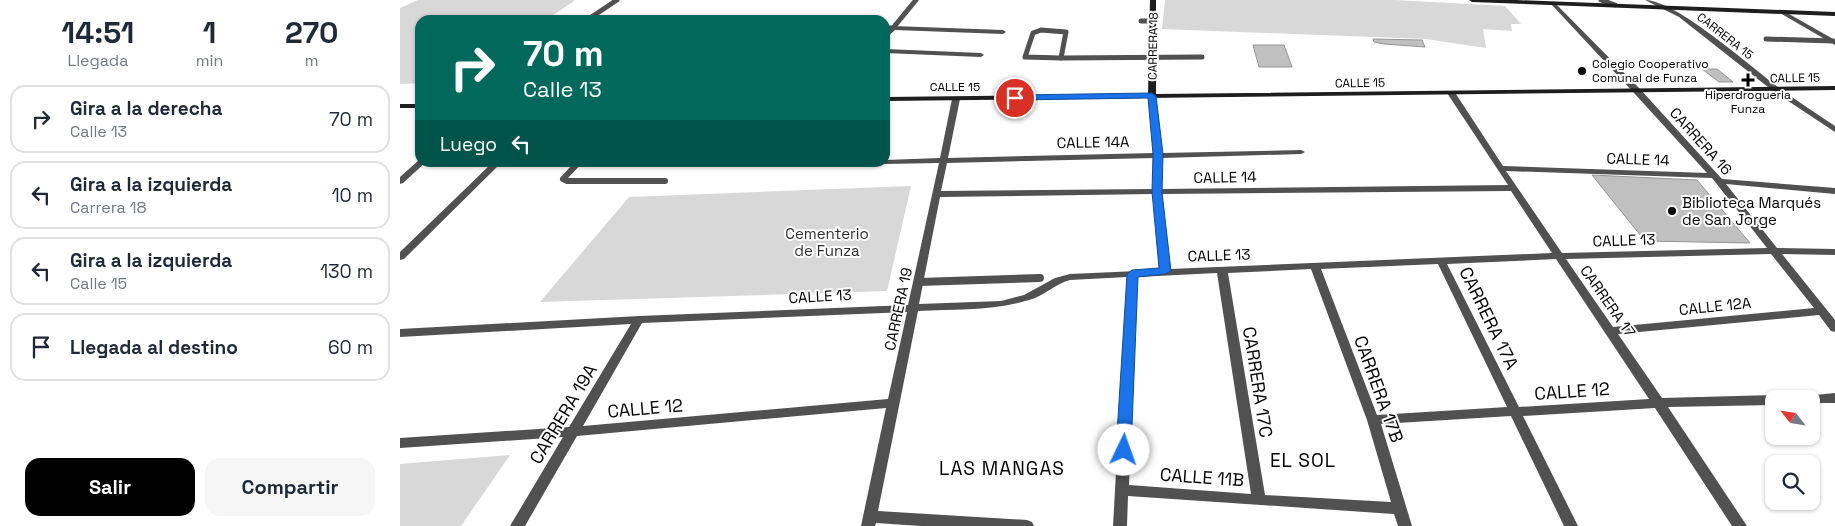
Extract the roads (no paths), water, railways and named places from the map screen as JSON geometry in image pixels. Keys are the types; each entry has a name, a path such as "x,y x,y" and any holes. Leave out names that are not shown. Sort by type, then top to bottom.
{"street":[{"name":"CARRERA 18","path":"1154,0 1152,96 1158,154 1157,192 1165,271"},
{"path":"1472,0 1835,14"},
{"name":"CARRERA 15","path":"1648,0 1681,16 1776,89 1831,125 1835,130"},
{"name":"CARRERA 16","path":"1554,4 1637,90 1716,178 1835,328"},
{"path":"1782,12 1834,42"},
{"path":"890,31 893,28 1003,32"},
{"path":"890,51 981,55"},
{"name":"CALLE 15","path":"890,99 1835,88"},
{"name":"CARRERA 17","path":"1451,93 1512,188 1659,402 1740,526"},
{"name":"CARRERA 19","path":"869,522 892,403 938,194 956,99"},
{"path":"400,106 415,106"},
{"name":"CALLE 14A","path":"890,162 1301,152"},
{"path":"400,181 416,167"},
{"path":"400,257 493,167"},
{"name":"CALLE 14","path":"1500,168 1716,178 1835,191"},
{"name":"CALLE 14","path":"938,194 1512,188"},
{"name":"CALLE 13","path":"400,333 1001,304 1028,297 1059,280 1070,277 1165,271 1558,256 1773,250 1835,252"},
{"name":"CARRERA 17A","path":"1441,261 1571,526"},
{"name":"CARRERA 17B","path":"1315,266 1373,420 1405,526"},
{"name":"CARRERA 17C","path":"1222,270 1259,500"},
{"path":"1120,526 1132,274"},
{"name":"CALLE 12A","path":"1610,331 1822,311"},
{"name":"CARRERA 19A","path":"517,526 640,320"},
{"path":"1820,399 1835,398"},
{"name":"CALLE 12","path":"1373,420 1659,402 1765,400"},
{"name":"CALLE 12","path":"400,443 572,432 892,403"},
{"name":"CALLE 11B","path":"1122,490 1400,508"},
{"path":"869,522 1027,526"}],"lane":[{"path":"594,15 617,0"},
{"path":"893,28 916,0"},
{"path":"1601,0 1615,5"},
{"path":"1142,21 1153,21"},
{"path":"1061,59 1066,32 1041,30 1034,33 1025,57 1032,59 1061,59 1152,58 1202,57"},
{"path":"1766,39 1834,42"},
{"path":"575,167 564,179 567,181 666,181"},
{"path":"919,282 1040,278"}],"place":[{"name":"Colegio Cooperativo Comunal de Funza","path":"1582,71"},
{"name":"Hiperdrogueria Funza","path":"1748,80"},
{"name":"Biblioteca Marqués de San Jorge","path":"1672,211"}],"district":[{"name":"EL SOL","path":"1303,460"},
{"name":"LAS MANGAS","path":"1002,468"}],"park label":[{"name":"Cementerio de Funza","path":"827,242"}]}
